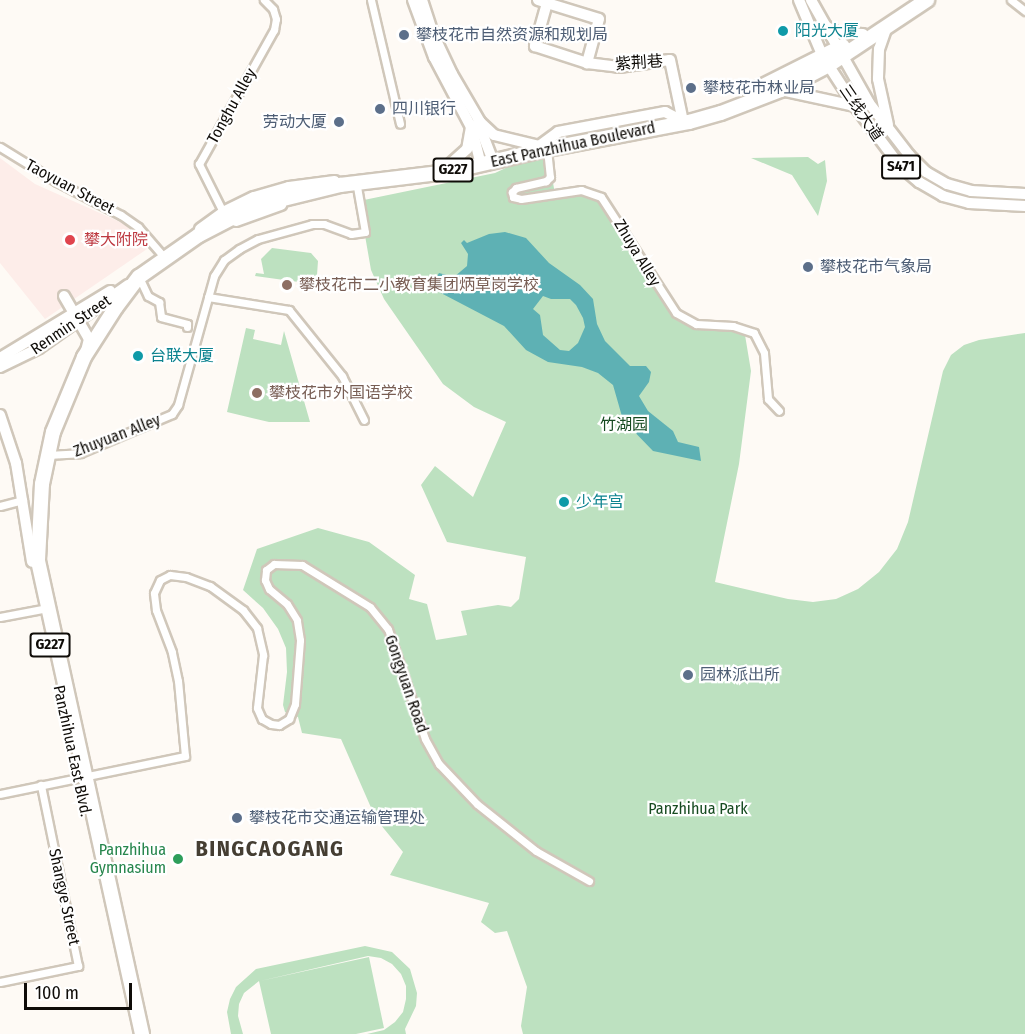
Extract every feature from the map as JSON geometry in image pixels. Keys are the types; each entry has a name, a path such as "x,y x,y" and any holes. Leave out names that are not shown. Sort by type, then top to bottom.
{"highway":[{"name":"East Panzhihua Boulevard","path":"357,182 486,160 720,106 804,67 833,57 863,34 918,0"},
{"name":"East Panzhihua Boulevard","path":"544,146 689,122 781,90 833,57 886,29 927,0"},
{"name":"East Panzhihua Boulevard","path":"137,276 198,233 255,206 339,183 448,172 486,160"},
{"name":"East Panzhihua Boulevard","path":"137,276 198,233"},
{"name":"Panzhihua East Blvd.","path":"137,276 125,287 89,339 66,381 47,431 30,535 32,562 42,609 142,1034"},
{"name":"Panzhihua East Blvd.","path":"136,1034 81,777 38,560 39,509 48,455 61,408 84,357 137,276"}],"main road":[{"path":"413,0 434,57 486,160"},
{"path":"422,0 442,54 476,115 494,135 544,146"},
{"name":"三线大道","path":"799,0 814,39 833,57 889,131 927,172 947,184 971,191 1025,194"},
{"name":"三线大道","path":"811,0 855,106 900,166 935,192 969,203 1025,206"},
{"name":"紫荆巷","path":"587,63 599,19 551,2 535,46 587,63 619,67 670,60 680,117"},
{"path":"821,22 838,33 863,34"},
{"path":"886,29 879,49 878,79 889,131"},
{"path":"804,67 814,49 814,39"},
{"path":"781,90 855,106"},
{"path":"476,115 486,160"},
{"path":"447,167 467,149 471,127"},
{"name":"G227","path":"198,233 223,212 254,197 289,187 339,183"},
{"name":"Renmin Street","path":"0,367 39,348 78,317 137,276"},
{"name":"Renmin Street","path":"0,358 78,317 125,287"},
{"path":"64,296 89,339 84,357"},
{"path":"0,415 12,446 32,562"}],"street":[{"name":"Tonghu Alley","path":"223,212 199,164 274,30 276,19 273,9 264,0"},
{"path":"371,0 400,124"},
{"path":"1011,0 1025,11"},
{"name":"Zhuya Alley","path":"544,146 550,177 546,181 516,188 512,192 513,197 521,199 581,190 601,196 676,313 696,324 733,326 754,333 764,353 768,399 779,411"},
{"name":"Taoyuan Street","path":"0,147 57,182 121,215 138,227 163,256"},
{"name":"Zhuyuan Alley","path":"48,455 80,453 172,414 178,405 214,276 224,261 238,249 258,239 312,224 324,224 351,234 365,232 357,182"},
{"path":"137,276 148,296 159,302 161,317 187,324 187,327"},
{"path":"208,297 289,310 342,376 364,420"},
{"path":"0,506 23,500"},
{"name":"Gongyuan Road","path":"81,777 184,756 178,681 172,652 156,610 154,593 160,580 170,575 186,577 210,586 243,610 257,628 263,655 257,708 262,719 271,724 279,725 289,719 295,704 300,640 297,620 287,603 269,589 265,580 267,570 274,564 302,565 370,607 388,629 425,739 438,764 477,804 536,851 589,881"},
{"path":"0,617 42,609"},
{"path":"0,794 81,777"},
{"name":"Shangye Street","path":"0,982 78,966 41,786"}],"shaded area":[{"name":"攀大附院","path":"0,158 35,184 129,226 147,249 45,319 0,263"}],"green space":[{"name":"Panzhihua Park","path":"547,149 555,194 581,190 601,197 669,305 685,319 744,329 751,371 739,464 715,582 788,599 813,602 836,599 858,589 879,572 897,549 908,522 943,371 951,355 964,345 979,340 1025,333 1025,1034 523,1034 521,1026 527,987 507,931 495,933 481,922 489,903 390,875 403,852 376,819 341,739 302,733 298,717 285,712 283,705 287,672 286,648 278,629 263,608 243,590 257,549 318,528 369,542 415,575 409,599 427,604 436,640 467,635 461,611 498,605 511,607 519,599 526,557 447,542 421,485 435,466 473,497 506,422 474,407 443,384 384,299 371,270 359,201 495,173"},
{"path":"808,157 818,164 825,160 827,181 818,216 792,175 751,158"},
{"path":"272,248 311,253 318,261 317,275 306,283 255,276 256,273 264,274 261,259"},
{"path":"246,328 255,330 253,339 281,345 284,331 310,422 269,422 227,412"},
{"path":"365,946 392,952 410,969 417,993 416,1006 405,1029 406,1034 367,1034 384,1030 395,1022 403,1012 406,999 406,986 401,974 392,964 381,958 368,956 260,981 369,957 384,1028 356,1034 271,1034 259,981 244,993 239,1004 238,1016 243,1034 231,1034 227,1012 230,999 236,987 256,969"}],"water":[{"path":"505,232 526,238 549,263 580,285 593,299 597,324 605,341 630,366 646,366 651,372 649,382 639,396 648,411 673,431 678,442 699,447 701,461 653,451 623,420 613,385 598,373 582,367 548,362 526,350 504,326 439,292 440,280 436,278 439,273 454,277 467,266 468,254 461,243 464,240 467,243 489,234","holes":["543,296 551,299 570,299 583,318 585,327 578,343 569,351 560,350 543,335 540,315 533,309"]}],"place":[{"name":"阳光大厦","path":"783,31"},
{"name":"攀枝花市自然资源和规划局","path":"404,35"},
{"name":"攀枝花市林业局","path":"691,88"},
{"name":"四川银行","path":"380,109"},
{"name":"劳动大厦","path":"339,122"},
{"name":"攀大附院","path":"70,240"},
{"name":"攀枝花市气象局","path":"808,267"},
{"name":"攀枝花市二小教育集团炳草岗学校","path":"287,285"},
{"name":"台联大厦","path":"138,356"},
{"name":"攀枝花市外国语学校","path":"257,393"},
{"name":"少年宫","path":"564,502"},
{"name":"园林派出所","path":"688,675"},
{"name":"攀枝花市交通运输管理处","path":"237,818"},
{"name":"Panzhihua Gymnasium","path":"178,859"}],"district":[{"name":"BINGCAOGANG","path":"270,849"}],"park label":[{"name":"竹湖园","path":"624,425"}]}
